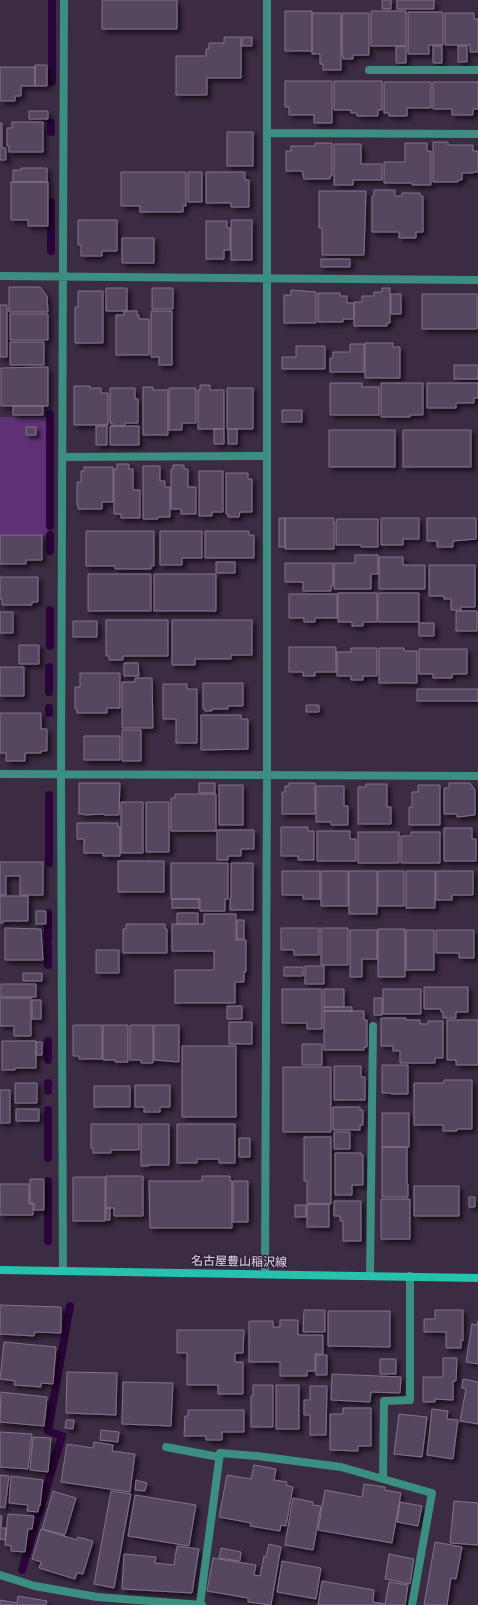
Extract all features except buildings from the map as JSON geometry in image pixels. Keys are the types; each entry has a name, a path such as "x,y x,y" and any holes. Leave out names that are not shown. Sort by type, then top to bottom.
{"main road":[{"name":"名古屋豊山稲沢線","path":"0,1270 478,1278"}],"street":[{"path":"63,1271 61,774 64,0"},
{"path":"265,1274 267,775 267,0"},
{"path":"369,70 478,70"},
{"path":"267,133 478,134"},
{"path":"0,276 478,280"},
{"path":"62,457 267,456"},
{"path":"0,774 478,776"},
{"path":"370,1276 373,1026"},
{"path":"383,1479 384,1401 410,1400 410,1276"},
{"path":"166,1447 219,1457"},
{"path":"0,1575 35,1586 97,1596 201,1605 220,1454 257,1456 341,1467 432,1493 412,1605"}],"shaded area":[{"path":"0,417 47,417 48,535 0,534"}],"waterway":[{"path":"52,0 52,82"},
{"path":"51,123 51,132"},
{"path":"51,202 51,251"},
{"path":"50,414 50,526"},
{"path":"50,535 50,551"},
{"path":"50,610 50,646"},
{"path":"49,667 49,692"},
{"path":"49,708 49,713"},
{"path":"49,795 49,863"},
{"path":"48,913 48,940"},
{"path":"48,947 48,965"},
{"path":"48,1041 48,1060"},
{"path":"48,1083 48,1091"},
{"path":"48,1110 48,1158"},
{"path":"48,1181 48,1241"},
{"path":"22,1570 62,1436 48,1431 70,1306"}]}
